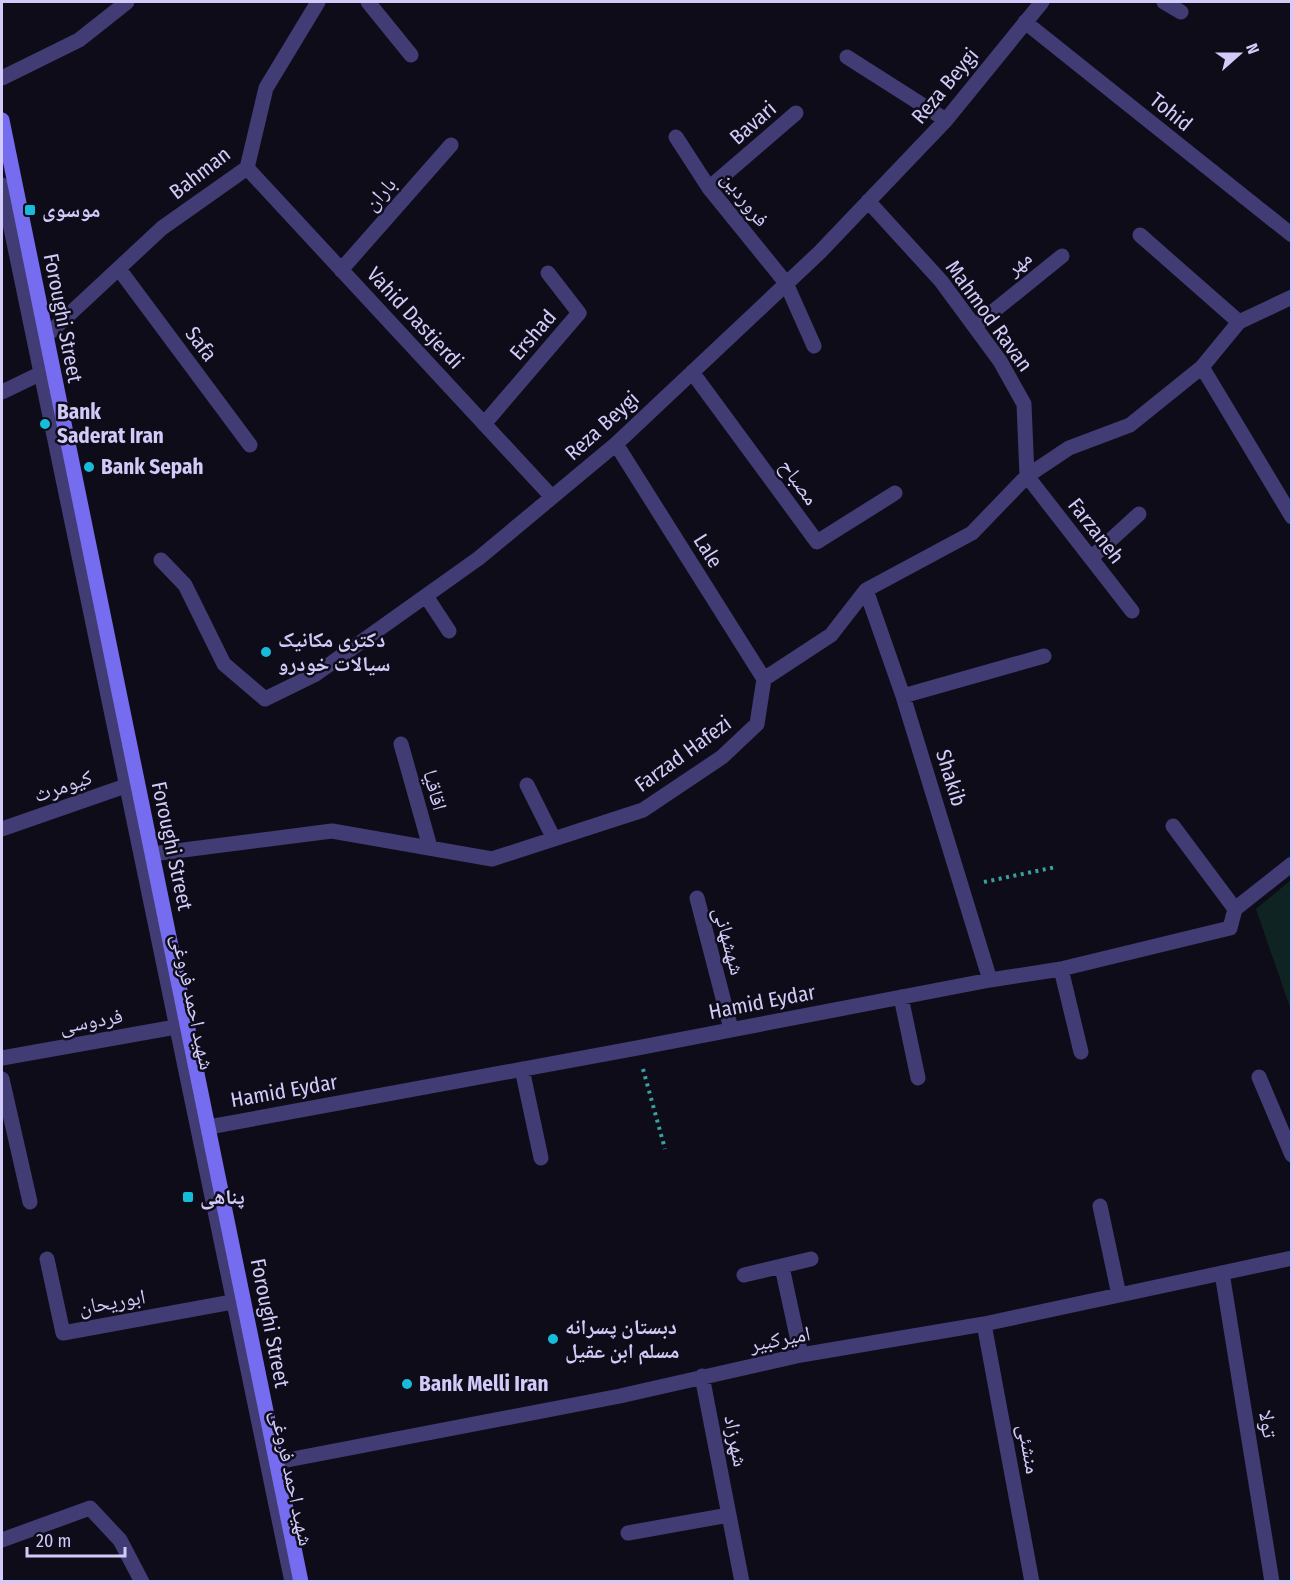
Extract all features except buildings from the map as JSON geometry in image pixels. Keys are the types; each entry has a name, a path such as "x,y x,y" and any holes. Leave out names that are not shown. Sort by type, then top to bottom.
{"main road":[{"name":"Foroughi Street","path":"2,120 46,336 46,370 137,782 301,1581"}],"street":[{"path":"2,78 79,40 127,2"},
{"name":"Bahman","path":"46,336 162,228 247,168 266,88 318,2"},
{"path":"368,2 411,55"},
{"name":"Reza Beygi","path":"161,560 185,585 224,664 265,699 316,674 479,558 616,444 786,284 868,201 946,120 1042,2"},
{"path":"1164,2 1181,12"},
{"name":"Tohid","path":"1025,22 1292,235"},
{"path":"847,57 946,120"},
{"name":"Bavari","path":"709,188 796,113"},
{"name":"فروردین","path":"676,137 709,188 786,284 814,346"},
{"name":"باران","path":"341,270 451,146"},
{"name":"Vahid Dastjerdi","path":"247,168 552,497"},
{"name":"شهید احمد فروغی","path":"2,184 46,370 292,1581"},
{"name":"Mahmod Ravan","path":"868,201 941,281 1000,361 1024,404 1027,476"},
{"path":"1140,235 1239,322"},
{"name":"مهر","path":"975,326 1062,256"},
{"name":"Safa","path":"119,269 250,446"},
{"name":"Ershad","path":"484,423 579,313 548,273"},
{"path":"764,680 831,635 866,590 972,533 1027,476 1069,448 1130,425 1202,367 1239,322 1292,297"},
{"path":"1202,367 1292,517"},
{"path":"2,392 46,370"},
{"name":"مصباح","path":"692,372 817,542 895,493"},
{"name":"Lale","path":"616,444 764,680"},
{"name":"Farzaneh","path":"1027,476 1132,611"},
{"path":"1091,558 1139,513"},
{"name":"Shakib","path":"866,590 903,696 990,980"},
{"path":"426,596 449,631"},
{"path":"903,696 1044,656"},
{"name":"Farzad Hafezi","path":"152,854 332,831 492,859 643,810 722,757 757,724 764,680"},
{"name":"اقاقیا","path":"401,744 430,847"},
{"name":"کیومرث","path":"2,829 137,782"},
{"path":"527,784 554,839"},
{"path":"1173,826 1235,909"},
{"name":"Hamid Eydar","path":"209,1127 990,980 1061,969 1230,928 1235,909 1292,864"},
{"name":"شهشهانی","path":"697,898 730,1029"},
{"path":"1061,969 1081,1052"},
{"path":"901,997 918,1078"},
{"name":"فردوسی","path":"2,1058 187,1025"},
{"path":"522,1069 541,1158"},
{"path":"1259,1077 1291,1154"},
{"path":"2,1079 30,1202"},
{"path":"1100,1206 1119,1294"},
{"name":"امیرکبیر","path":"277,1462 620,1396 801,1355 984,1324 1292,1258"},
{"name":"ابوریحان","path":"47,1259 63,1333 243,1300"},
{"path":"744,1275 811,1260"},
{"path":"782,1267 801,1355"},
{"name":"تولا","path":"1222,1273 1272,1581"},
{"name":"منشئی","path":"984,1324 1032,1581"},
{"name":"شهرزاد","path":"702,1376 742,1581"},
{"path":"2,1540 90,1508 120,1540 142,1581"},
{"path":"628,1533 729,1515"}],"path":[{"path":"963,886 1056,867"},
{"path":"637,1048 665,1149"}],"green space":[{"path":"1291,880 1291,1010 1256,909"}],"place":[{"name":"موسوی","path":"30,210"},
{"name":"Bank Saderat Iran","path":"45,424"},
{"name":"Bank Sepah","path":"89,467"},
{"name":"دکتری مکانیک سیالات خودرو","path":"266,652"},
{"name":"پناهی","path":"188,1197"},
{"name":"دبستان پسرانه مسلم ابن عقیل","path":"553,1339"},
{"name":"Bank Melli Iran","path":"407,1384"}]}
